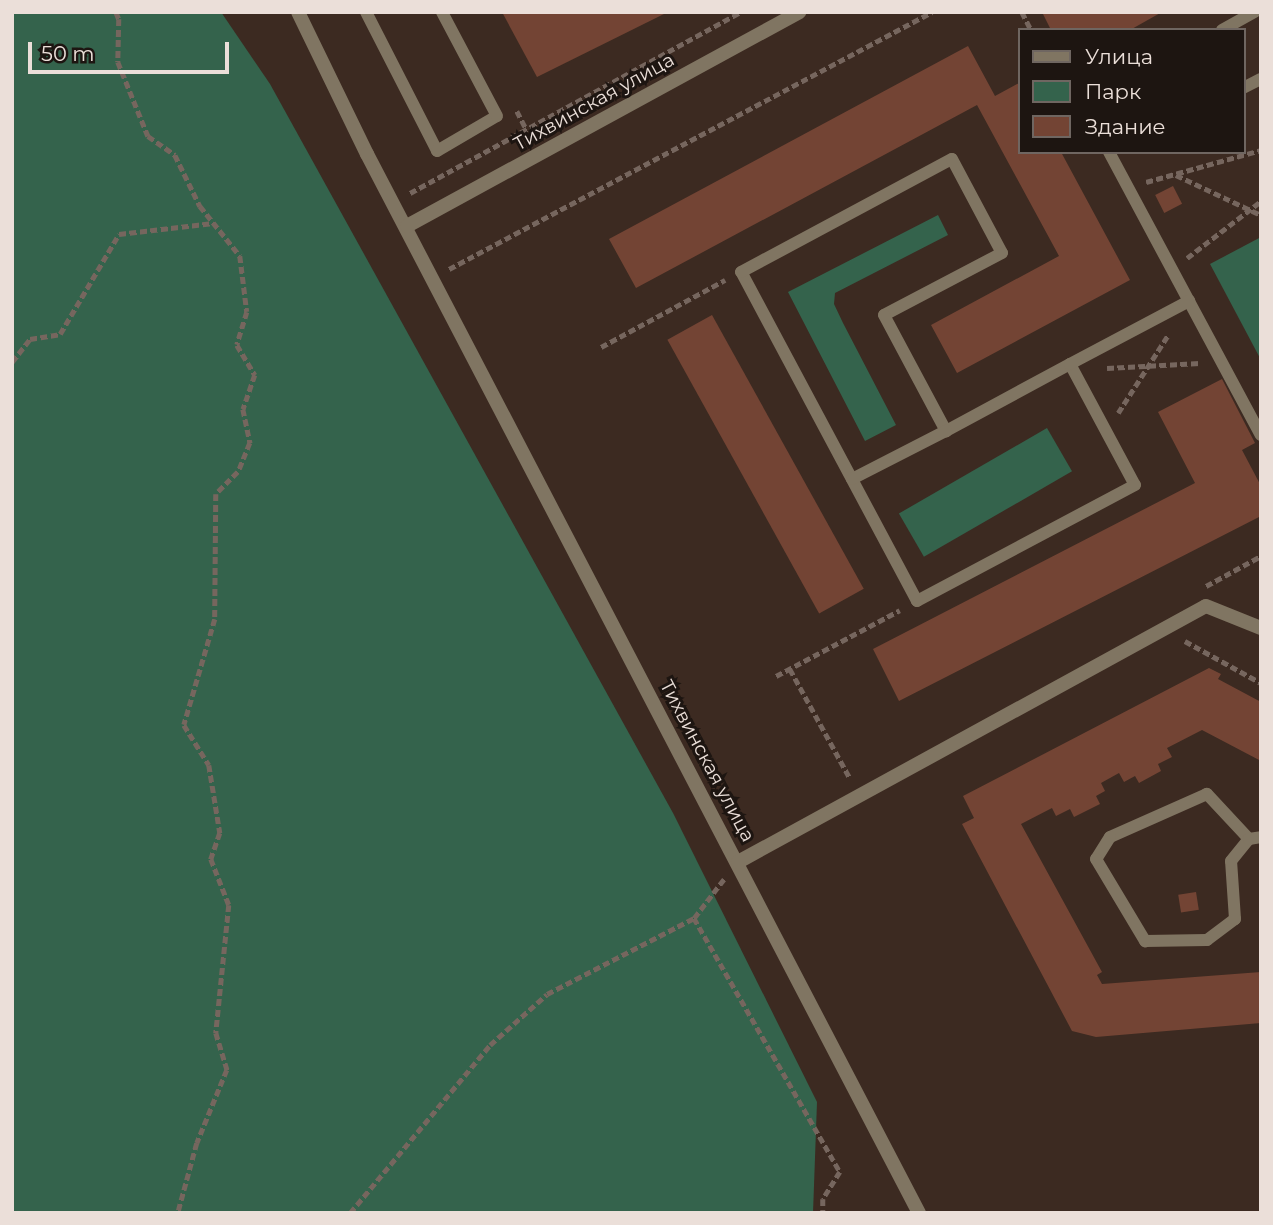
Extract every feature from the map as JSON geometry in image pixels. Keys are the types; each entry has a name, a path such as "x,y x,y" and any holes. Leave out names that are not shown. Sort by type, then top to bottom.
{"street":[{"name":"Тихвинская улица","path":"298,12 368,154 738,862 1206,606 1261,628"},
{"name":"Тихвинская улица","path":"407,226 800,12"},
{"path":"738,862 919,1213"}],"lane":[{"path":"366,12 437,151 497,116 442,12"},
{"path":"1226,28 1255,12"},
{"path":"1245,87 1261,79"},
{"path":"1115,154 1128,187 1260,434"},
{"path":"946,431 884,315 1002,253 953,159 741,272 917,601 1135,485 1070,364"},
{"path":"852,479 1189,301"},
{"path":"1207,794 1255,838 1231,861 1235,919 1207,940 1145,941 1096,859 1110,837 1207,794"}],"path":[{"path":"116,12 119,19 118,62 148,136 175,155 200,206 240,256 247,312 237,345 255,374 243,409 250,443 238,472 216,494 215,619 184,725 209,765 220,833 211,859 229,905 216,1033 227,1070 197,1143 178,1213"},
{"path":"1022,12 1030,28"},
{"path":"1128,187 1261,150"},
{"path":"1175,174 1261,215"},
{"path":"1172,269 1261,201"},
{"path":"12,362 30,339 60,334 118,234 213,223"},
{"path":"601,347 741,272"},
{"path":"1107,432 1168,333"},
{"path":"1070,364 1097,368 1222,362"},
{"path":"1201,589 1261,556"},
{"path":"776,676 917,601"},
{"path":"1164,630 1261,683"},
{"path":"790,668 853,784"},
{"path":"350,1213 490,1045 547,994 694,918 738,862"},
{"path":"694,918 840,1172 823,1199 823,1213"}],"green space":[{"path":"12,12 221,12 270,84 673,813 817,1102 813,1213 12,1213"},
{"path":"938,215 948,235 835,293 834,304 896,425 865,441 788,292"},
{"path":"1261,237 1261,360 1210,264"},
{"path":"1047,428 1072,471 924,557 899,514"}],"building":[{"path":"502,12 668,12 537,77"},
{"path":"1042,12 1162,12 1134,28 1050,28"},
{"path":"968,46 995,96 1018,84 1018,154 1062,154 1130,280 957,373 931,325 1059,256 977,105 636,288 609,239"},
{"path":"1173,186 1182,204 1164,213 1155,195"},
{"path":"712,315 864,589 819,613 667,340"},
{"path":"1222,379 1255,443 1242,450 1261,486 1261,516 899,701 873,649 1195,483 1158,412"},
{"path":"1209,668 1221,674 1218,679 1261,702 1261,761 1202,730 1167,748 1172,757 1158,764 1161,771 1139,783 1135,776 1124,782 1119,773 1101,783 1105,791 1096,796 1100,804 1074,817 1070,809 1056,816 1052,808 1021,824 1102,972 1097,975 1102,984 1261,972 1261,1023 1096,1037 1072,1031 962,824 974,818 963,796"},
{"path":"1196,892 1199,910 1181,913 1178,895"}]}
